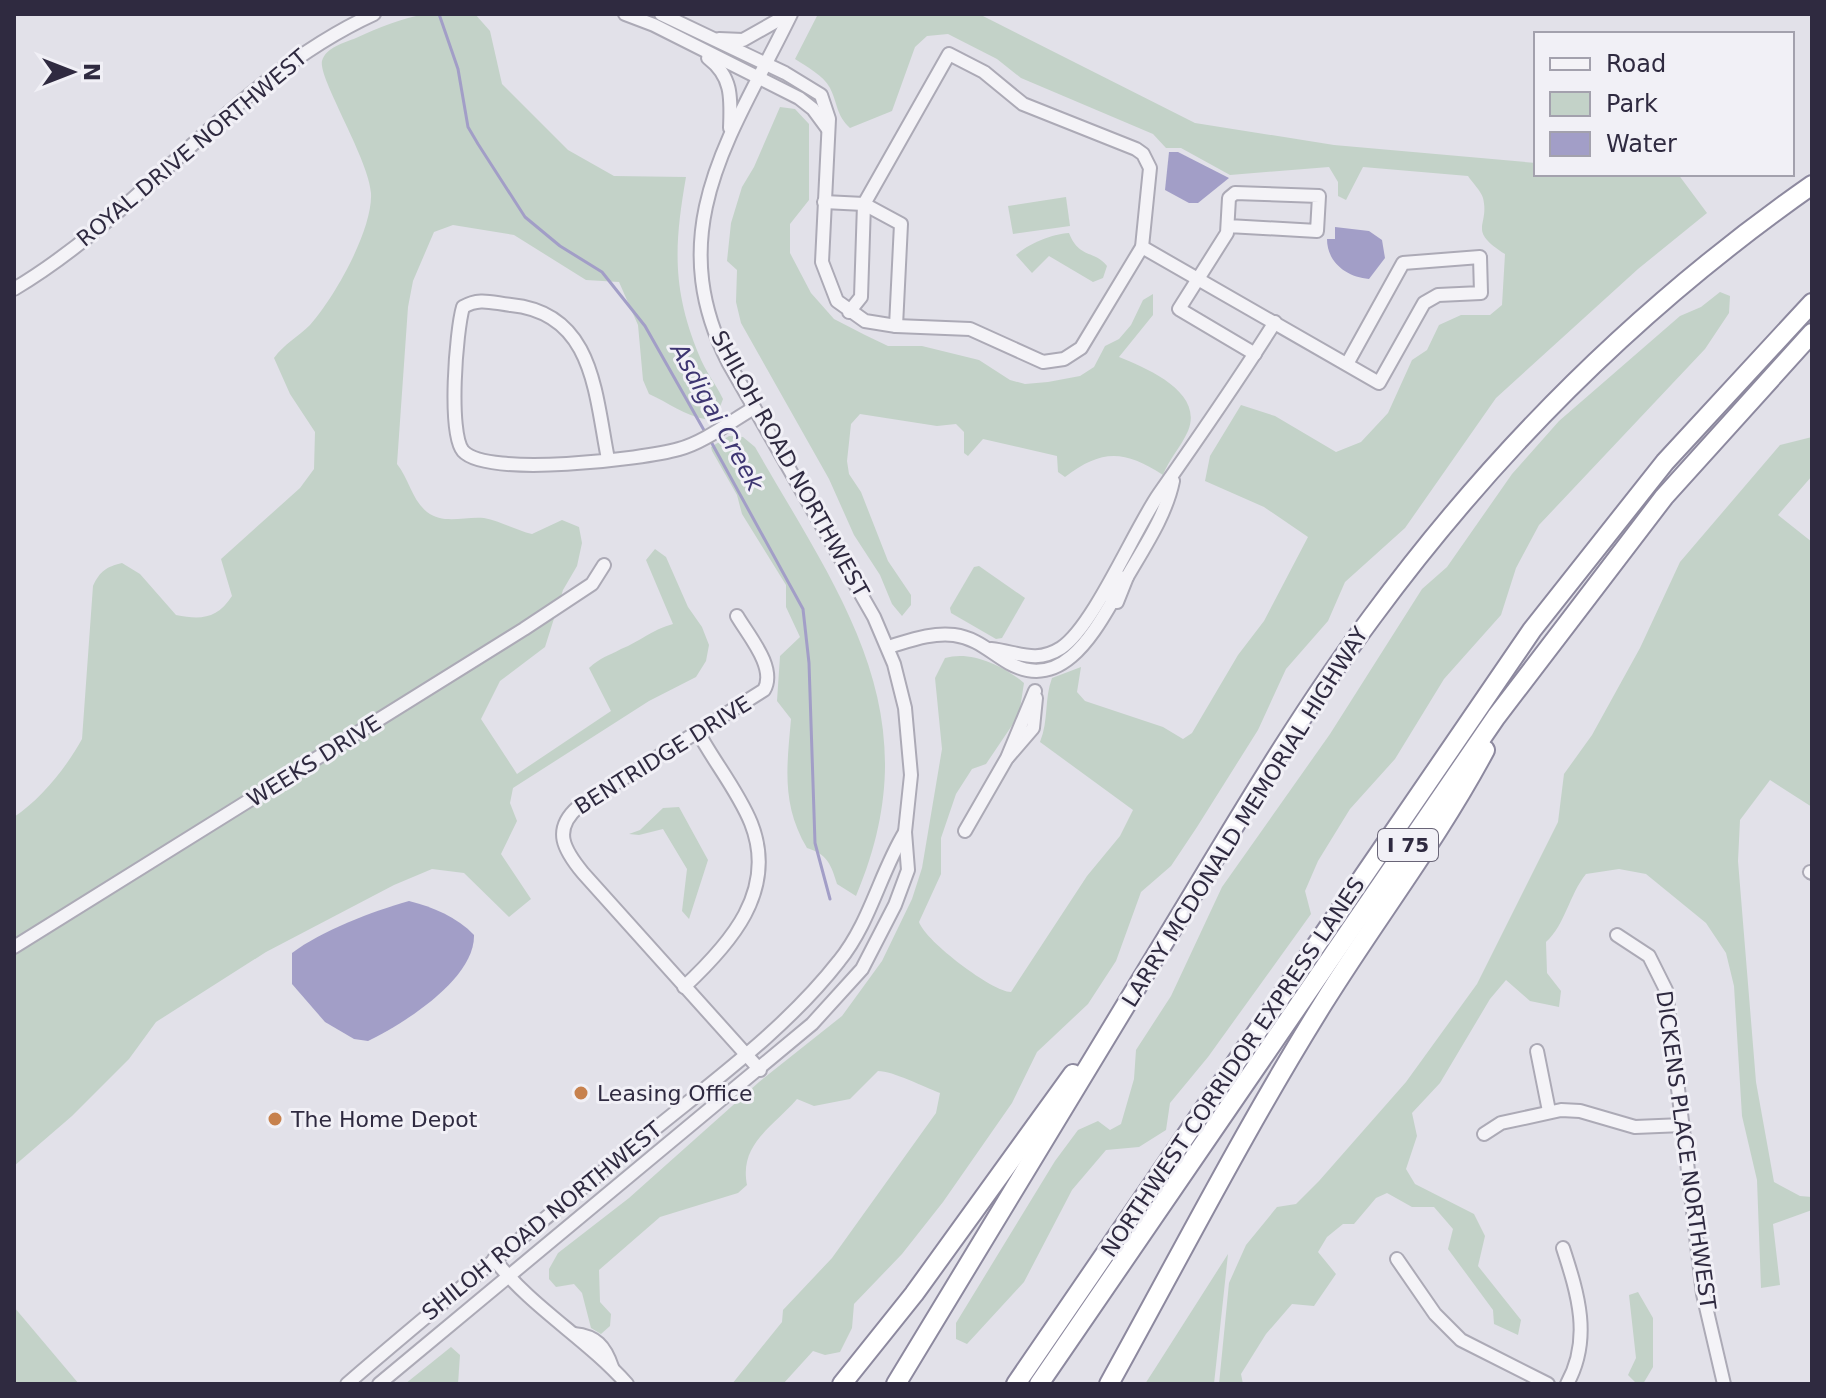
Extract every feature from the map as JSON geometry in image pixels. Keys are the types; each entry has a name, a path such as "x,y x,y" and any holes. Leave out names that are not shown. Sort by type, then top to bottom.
{"highway":[{"name":"LARRY MCDONALD MEMORIAL HIGHWAY","path":"896,1384 1314,701 1435,535 1535,422 1623,336 1741,234 1812,185"},
{"name":"NORTHWEST CORRIDOR EXPRESS LANES","path":"1016,1384 1532,630 1665,462 1812,303"},
{"name":"I 75","path":"1039,1384 1509,699 1664,497 1812,333"},
{"path":"1109,1384 1274,1086 1457,800 1509,699"},
{"path":"842,1384 914,1294 1043,1112 1107,1036"}],"street":[{"name":"ROYAL DRIVE NORTHWEST","path":"14,289 72,249 203,132 295,57 374,14"},
{"path":"625,14 658,19 706,37 821,95 828,110 825,276 837,301 849,312 865,321 896,326 970,329 1031,359 1043,362 1064,359 1087,340 1142,247 1150,168 1143,154 1023,104 984,72 949,54 864,204 861,297 849,312"},
{"path":"706,37 743,40 790,14"},
{"name":"SHILOH ROAD NORTHWEST","path":"379,1384 812,1024 862,969 895,905 908,870 905,832 910,750 902,690 888,647 849,571 754,408 712,326 700,264 699,238 707,190 730,135 790,14"},
{"path":"658,19 807,103 827,128"},
{"path":"658,19 722,69 730,90 730,135"},
{"path":"1228,226 1317,231 1319,196 1235,193 1229,198 1228,226 1179,309 1255,354"},
{"path":"824,202 864,204 901,224 896,326"},
{"path":"1142,247 1379,383 1424,303 1438,295 1481,293 1480,257 1403,263 1347,364"},
{"path":"608,459 586,355 576,336 563,326 522,306 482,300 463,307 455,429 461,449 475,460 539,466 608,459 680,449 754,408"},
{"path":"991,649 1028,658 1040,657 1071,640 1160,494 1275,322"},
{"path":"888,647 944,635 966,638 991,649 1022,669 1064,662 1088,643 1112,602 1110,596 1121,578 1127,577 1169,500 1174,477"},
{"name":"WEEKS DRIVE","path":"14,947 524,629 592,584 604,565"},
{"name":"BENTRIDGE DRIVE","path":"737,616 766,668 767,684 760,694 578,807 566,817 561,831 569,856 760,1070"},
{"path":"965,831 1007,758 1035,691 1037,713 1033,728 1007,758"},
{"path":"684,987 723,951 745,919 757,875 756,841 750,821 698,732"},
{"name":"SHILOH ROAD NORTHWEST","path":"347,1384 494,1259 746,1054 839,962 856,936 887,861 905,832"},
{"name":"DICKENS PLACE NORTHWEST","path":"1617,935 1643,950 1663,978 1703,1294 1724,1384"},
{"path":"1537,1051 1549,1111"},
{"path":"1484,1134 1501,1123 1549,1111 1580,1111 1635,1127 1683,1125"},
{"path":"1563,1248 1582,1319 1577,1360 1567,1384"},
{"path":"494,1259 509,1278 574,1334 577,1348 599,1365 612,1367 627,1384"},
{"path":"1397,1259 1435,1314 1461,1340 1548,1384"}],"green space":[{"path":"426,14 475,14 490,31 502,84 568,150 614,176 686,177 679,225 680,288 699,355 723,399 718,412 705,419 649,394 643,380 638,325 619,282 586,280 514,235 453,225 434,232 413,281 408,307 397,464 418,502 434,516 447,519 484,518 532,534 562,520 579,527 582,543 577,566 563,590 545,647 500,681 481,719 517,774 611,711 589,668 658,629 673,624 646,560 655,549 666,557 688,607 702,627 709,645 706,661 696,677 649,701 513,788 510,803 517,821 501,854 531,899 509,917 464,873 432,869 394,885 266,952 156,1022 129,1059 72,1116 14,1166 14,817 52,782 82,739 93,586 104,570 122,563 140,574 176,615 201,617 214,613 232,596 221,559 300,488 314,469 315,432 290,394 274,358 310,325 340,281 366,225 371,193 362,160 328,84 322,61 327,52 341,44 390,24"},
{"path":"818,14 979,14 1195,123 1334,145 1534,163 1534,176 1679,176 1707,213 1638,269 1496,398 1405,528 1345,582 1328,621 1286,669 1258,730 1197,827 1171,866 1141,892 1116,961 1088,1004 1037,1052 1012,1103 943,1202 902,1254 854,1304 852,1328 840,1352 825,1355 813,1351 783,1384 732,1384 782,1322 783,1310 832,1258 936,1113 940,1093 900,1076 878,1071 850,1099 814,1106 797,1099 753,1147 748,1158 747,1185 738,1193 660,1217 599,1270 600,1302 611,1314 610,1326 601,1334 591,1328 582,1293 574,1284 556,1287 549,1279 549,1269 558,1253 629,1198 759,1082 842,1016 882,961 912,899 922,868 942,749 935,678 945,658 966,656 987,661 1024,683 1019,715 986,764 972,769 956,794 941,838 941,874 919,922 934,941 961,964 990,984 1011,992 1087,876 1120,836 1133,810 1040,742 1052,678 1081,667 1077,692 1085,701 1163,727 1183,739 1192,733 1238,655 1264,621 1308,537 1264,507 1205,481 1210,456 1241,405 1275,416 1336,452 1361,442 1388,413 1412,360 1427,350 1439,325 1461,315 1490,315 1502,305 1505,254 1493,246 1483,233 1483,198 1468,176 1363,167 1346,200 1338,196 1338,182 1329,167 1230,175 1181,148 1166,148 1153,134 1021,78 997,59 948,34 927,36 915,47 892,111 850,128 840,114 827,83 795,59"},
{"path":"780,107 795,109 809,124 809,200 790,224 790,253 811,293 834,319 865,335 888,346 922,346 979,360 1010,380 1025,384 1048,382 1080,376 1094,367 1105,346 1119,339 1131,325 1143,300 1153,294 1153,315 1119,357 1158,375 1181,394 1188,405 1191,417 1188,431 1163,475 1136,461 1113,456 1090,461 1065,477 1058,472 1057,456 983,439 968,456 964,453 964,432 956,424 937,426 860,414 851,424 847,461 849,474 861,492 888,561 911,595 911,605 902,616 892,604 880,575 854,535 829,479 741,323 736,302 737,270 727,261 731,223 742,187"},
{"path":"1066,197 1070,226 1013,234 1008,206"},
{"path":"1069,233 1077,247 1107,266 1103,278 1093,282 1049,256 1032,273 1016,255 1041,240"},
{"path":"1720,292 1730,296 1729,313 1705,349 1539,525 1516,568 1501,615 1444,679 1395,759 1350,809 1318,861 1305,891 1311,914 1208,1057 1170,1103 1166,1130 1139,1147 1106,1150 1072,1190 1024,1282 967,1344 956,1339 956,1323 1055,1161 1078,1130 1098,1121 1110,1130 1121,1124 1134,1079 1136,1050 1171,996 1222,887 1330,734 1422,589 1447,567 1512,474 1559,421 1680,316 1701,307"},
{"path":"729,436 743,437 755,447 818,556 845,608 867,661 881,714 885,771 877,831 856,896 837,884 824,857 807,848 793,816 788,785 791,719 777,701 780,656 800,637 786,607 786,585 742,514 737,495 712,451 711,447"},
{"path":"1812,437 1812,476 1778,515 1812,542 1812,807 1770,780 1740,820 1738,861 1756,1082 1774,1182 1800,1196 1812,1197 1812,1210 1773,1224 1780,1285 1761,1288 1757,1180 1742,1116 1734,986 1726,953 1706,923 1646,874 1619,869 1586,874 1558,927 1546,942 1547,973 1561,991 1559,1007 1530,1001 1506,980 1490,999 1440,1083 1412,1113 1417,1136 1406,1169 1415,1184 1474,1214 1485,1236 1478,1266 1521,1320 1518,1335 1494,1324 1493,1310 1448,1249 1453,1229 1434,1207 1412,1207 1387,1193 1376,1198 1354,1224 1343,1224 1327,1237 1318,1252 1336,1274 1314,1306 1292,1304 1266,1334 1241,1374 1243,1384 1219,1384 1229,1283 1246,1245 1277,1207 1296,1204 1319,1181 1406,1082 1477,984 1558,822 1564,774 1592,735 1640,648 1680,562 1780,445"},
{"path":"979,566 1025,598 1002,638 996,639 951,613 950,608 974,567"},
{"path":"679,807 708,860 689,919 682,911 687,869 663,829 639,835 629,834 640,830 663,808"},
{"path":"1228,1254 1214,1384 1145,1384 1156,1367"},
{"path":"1638,1292 1653,1318 1653,1367 1643,1384 1637,1384 1628,1375 1636,1358 1629,1295"},
{"path":"14,1307 79,1384 16,1384"},
{"path":"451,1347 460,1355 458,1384 405,1384"}],"water":[{"path":"1169,152 1178,152 1229,178 1198,203 1189,203 1165,190"},
{"path":"1335,227 1369,231 1382,240 1385,258 1369,279 1346,272 1330,255 1327,239 1335,239"},
{"path":"409,901 427,906 460,923 474,935 471,951 463,968 450,983 417,1012 368,1041 354,1039 325,1022 292,984 292,953 348,922"}],"waterway":[{"name":"Asdigai Creek","path":"439,14 458,69 468,127 478,144 525,217 560,246 602,272 645,326 705,432"},
{"name":"Asdigai Creek","path":"709,438 803,609 809,663 815,843 830,899"}],"place":[{"name":"Leasing Office","path":"581,1093"},
{"name":"The Home Depot","path":"275,1119"}]}
